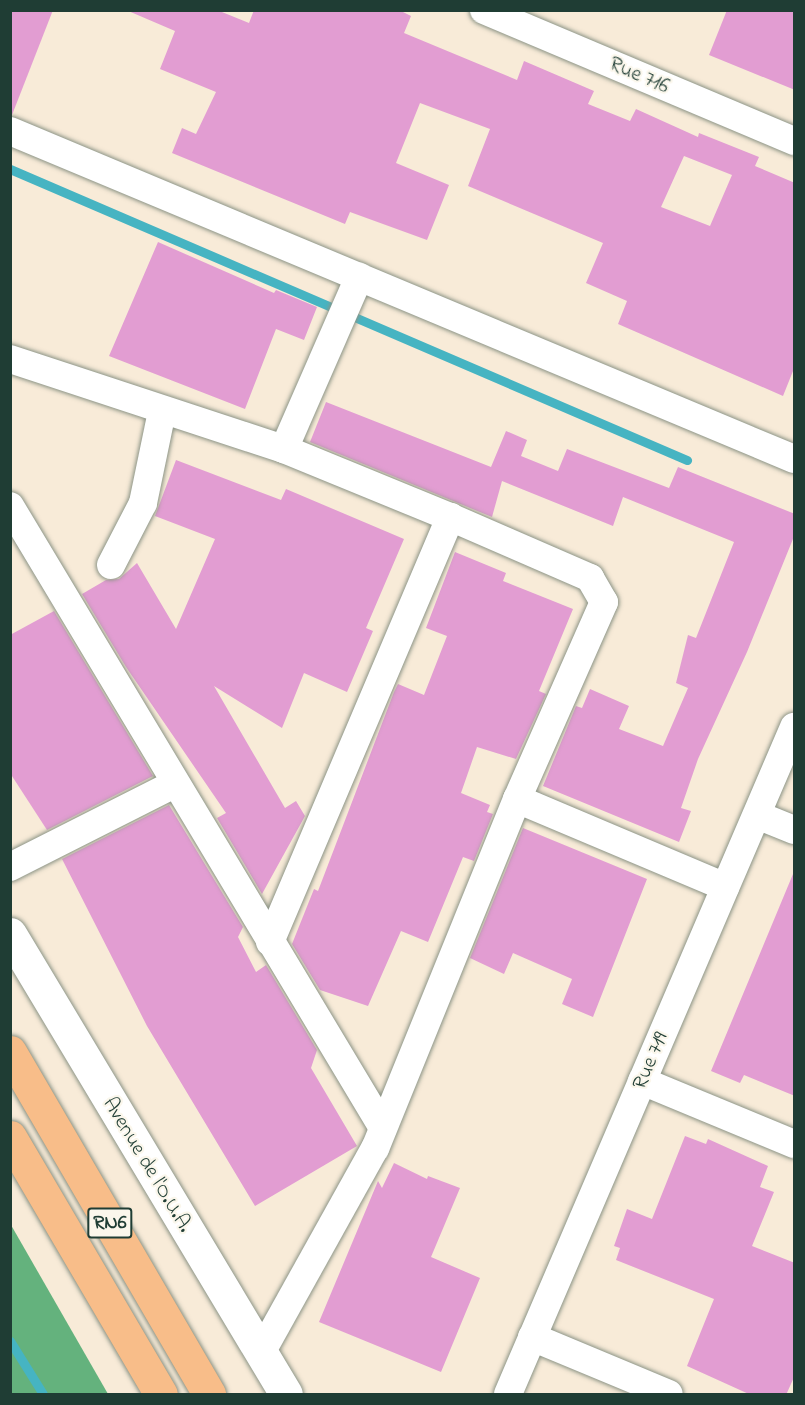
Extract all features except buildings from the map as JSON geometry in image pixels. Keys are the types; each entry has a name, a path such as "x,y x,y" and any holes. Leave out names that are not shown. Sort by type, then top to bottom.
{"highway":[{"name":"RN6","path":"10,1052 209,1395"},
{"name":"RN6","path":"10,1137 161,1395"}],"street":[{"name":"Rue 716","path":"484,10 795,141"},
{"path":"10,131 795,459"},
{"path":"284,449 359,277"},
{"path":"10,359 162,411 284,449 450,516 590,578 604,602 517,799 383,1128 261,1353"},
{"path":"111,565 142,504 162,411"},
{"path":"10,506 174,784 383,1128"},
{"path":"270,942 450,516"},
{"name":"Rue 719","path":"508,1395 795,727"},
{"path":"10,867 174,784"},
{"path":"517,799 725,887"},
{"path":"757,815 795,830"},
{"name":"Avenue de l'O.U.A.","path":"10,934 286,1395"},
{"path":"642,1081 795,1144"},
{"path":"532,1337 669,1395"}],"green space":[{"path":"11,1225 108,1394 11,1394"}],"waterway":[{"path":"10,169 687,460"},
{"path":"10,1341 43,1394"}]}
